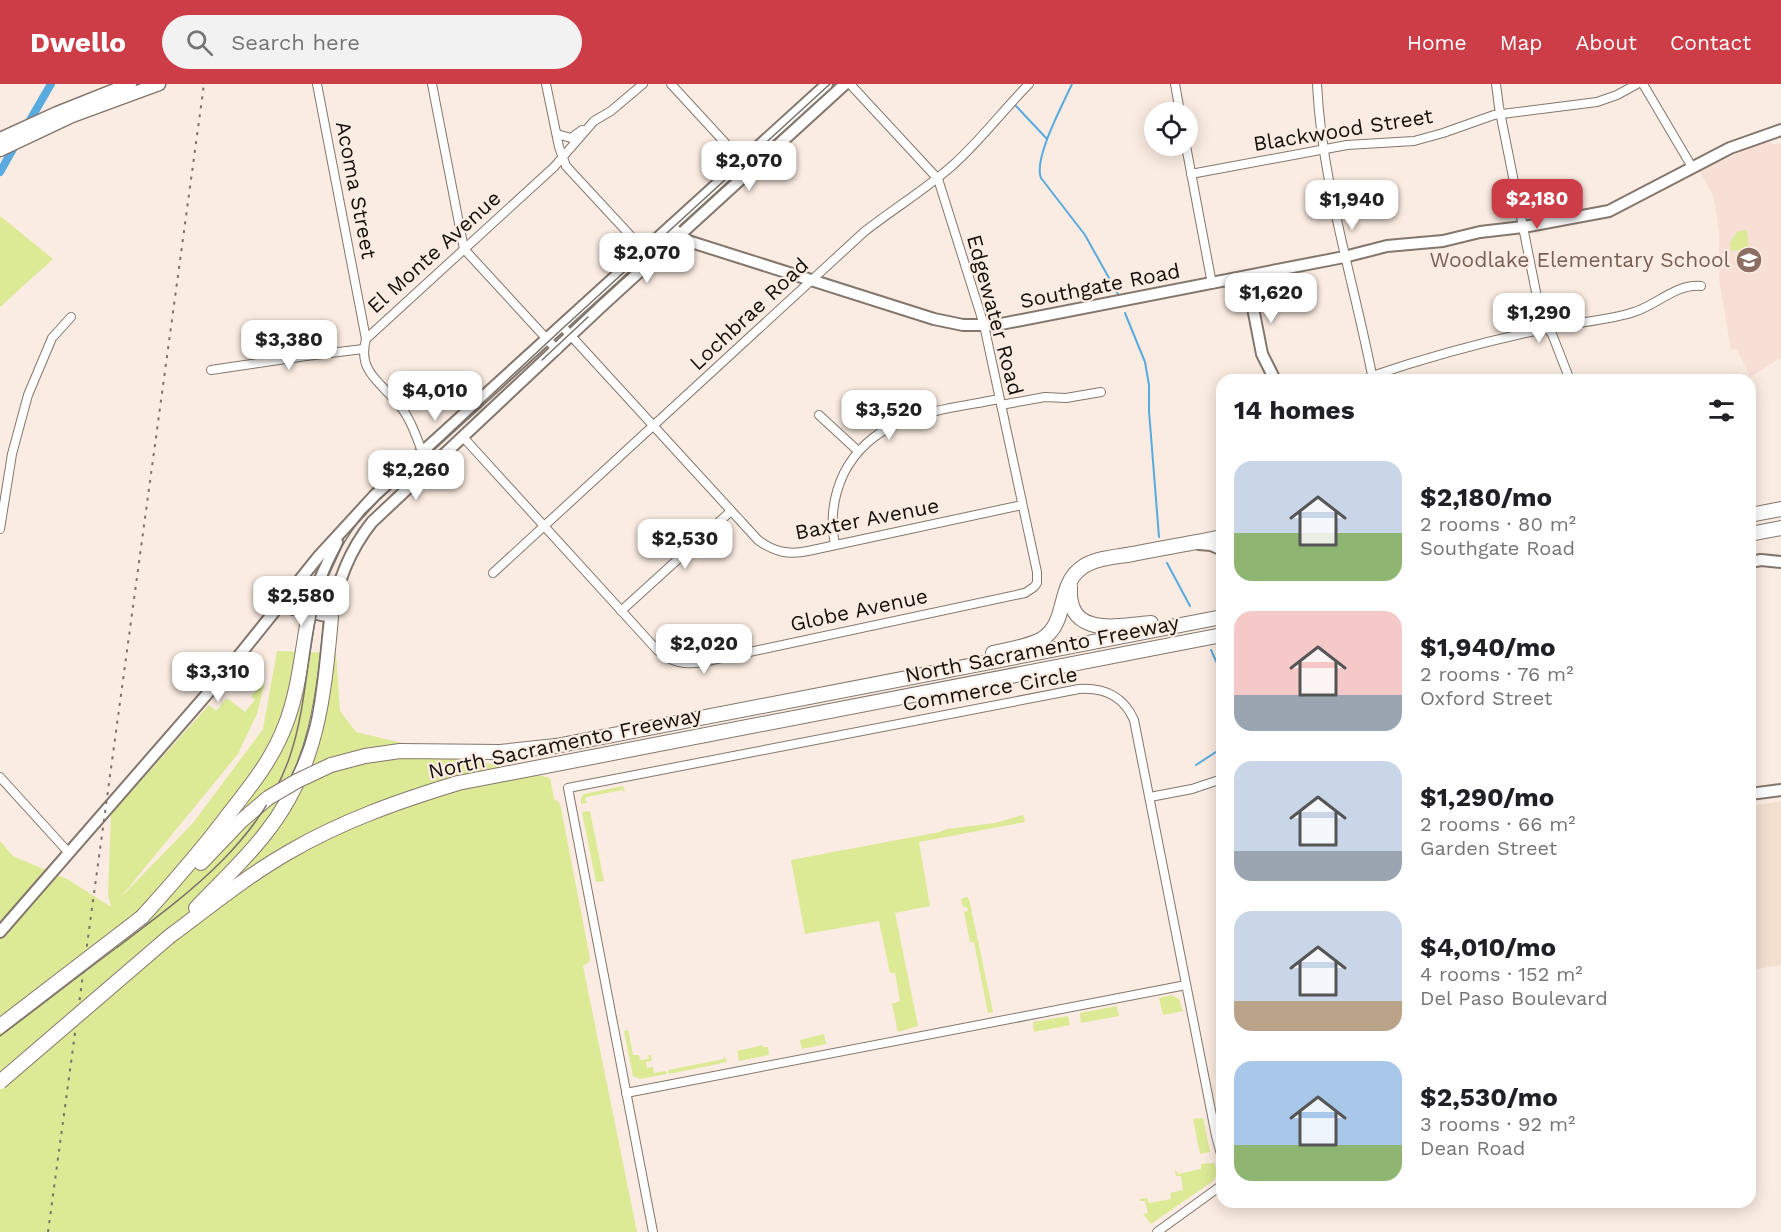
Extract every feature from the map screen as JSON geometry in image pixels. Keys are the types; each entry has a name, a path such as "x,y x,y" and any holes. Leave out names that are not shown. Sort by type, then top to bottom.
{"highway":[{"path":"1756,514 1781,509"},
{"path":"1756,534 1781,528"},
{"path":"1756,536 1781,535"},
{"path":"872,685 1039,640 1058,622 1071,580 1081,568 1095,562 1216,538"},
{"path":"1071,580 1070,596 1073,608 1080,618 1091,625 1106,627 1216,618"},
{"path":"142,917 197,855 254,783 275,749 286,724 294,694 309,614"},
{"path":"170,936 266,833 284,807 299,779 312,745 321,710 330,617"},
{"name":"North Sacramento Freeway","path":"0,1026 142,917 160,906 241,821 268,798 331,765 365,756 400,751 500,752 537,749 1216,618"},
{"name":"North Sacramento Freeway","path":"0,1082 170,936 238,884 289,852 343,824 390,804 458,783 1216,636"}],"main road":[{"path":"0,139 130,84"},
{"path":"0,150 72,116 159,84"},
{"path":"0,932 221,678 319,556 375,495 827,84"},
{"path":"279,606 330,617 344,567 372,522 680,235 848,84"},
{"name":"Southgate Road","path":"671,226 688,241 934,319 963,325 1008,324 1406,243 1443,241 1480,232 1523,227 1609,211 1741,143 1781,130"},
{"path":"1247,277 1263,354 1272,374"},
{"path":"309,614 328,559 347,527"},
{"path":"1190,543 1216,547"},
{"path":"1756,561 1781,562"},
{"path":"1756,793 1781,790"}],"street":[{"name":"Acoma Street","path":"317,84 366,339"},
{"path":"432,84 464,249 557,350"},
{"path":"546,84 562,158 570,171 653,260"},
{"name":"El Monte Avenue","path":"556,135 571,138 611,111 644,84"},
{"path":"671,84 751,171"},
{"name":"Edgewater Road","path":"848,84 938,179 984,325 1037,573 1034,587"},
{"name":"Lochbrae Road","path":"493,573 864,232 938,179 974,145 1004,109 1029,84"},
{"path":"1175,84 1178,102"},
{"path":"1317,84 1324,149 1344,257 1372,374"},
{"path":"1496,84 1542,322 1552,334 1568,374"},
{"name":"Blackwood Street","path":"1191,174 1363,143 1414,141 1443,134 1500,114 1597,102 1617,95 1636,84"},
{"path":"1643,84 1692,167"},
{"name":"El Monte Avenue","path":"363,349 366,339 562,158 590,126"},
{"path":"1188,156 1212,284"},
{"path":"1384,374 1416,362 1547,328 1629,314 1682,288 1701,286"},
{"path":"0,529 12,454 28,395 52,338 71,317"},
{"name":"Baxter Avenue","path":"562,326 758,540 776,550 798,553 1022,505"},
{"path":"212,370 363,349 364,360 369,372 403,411 422,452"},
{"path":"835,545 832,515 836,497 846,471 858,451 876,435 904,420 1000,402 1045,397 1066,398 1101,392"},
{"path":"819,415 858,451"},
{"name":"Globe Avenue","path":"463,437 663,655 681,663 694,664 1024,593 1034,587"},
{"path":"621,611 731,511"},
{"name":"Commerce Circle","path":"626,1093 568,788 1088,688 1116,697 1131,714 1137,728 1216,1136"},
{"path":"0,777 69,854"},
{"path":"1150,797 1192,789 1216,781"},
{"path":"653,1232 626,1093 1186,985"},
{"path":"1157,1232 1216,1189"}],"shaded area":[{"name":"Woodlake Elementary School","path":"1764,142 1781,143 1781,358 1755,374 1749,374 1737,349 1731,350 1719,279 1719,234 1716,210 1713,195 1699,171"},
{"path":"1781,801 1781,965 1756,969 1756,805"}],"green space":[{"path":"0,216 53,259 0,307"},
{"path":"1745,230 1749,249 1731,251 1730,243 1737,232"},
{"path":"277,651 336,653 340,711 356,732 550,778 554,799 559,802 561,808 590,958 589,962 583,966 637,1232 0,1232 0,841 13,856 69,880 111,907 108,894 111,814 209,705 216,711 227,698 245,712 255,700 251,696 262,684 264,685 257,714 238,754 120,898 193,823 263,729"},
{"path":"623,786 625,793 622,790 587,797 585,799 587,803 581,804 584,794"},
{"path":"590,811 604,881 596,882 582,812"},
{"path":"1023,815 1025,822 919,842 930,906 895,913 918,1026 898,1032 892,1004 900,1001 895,973 890,973 879,921 805,934 791,860 947,829 995,823"},
{"path":"967,897 993,1012 988,1013 974,942 970,942 964,912 968,911 967,907 963,907 961,899"},
{"path":"1171,995 1179,999 1183,1011 1163,1015 1159,998"},
{"path":"1117,1006 1119,1016 1081,1023 1080,1013"},
{"path":"1068,1016 1070,1025 1034,1032 1033,1022"},
{"path":"628,1030 633,1055 639,1055 640,1060 649,1059 648,1055 651,1055 652,1061 646,1062 647,1068 653,1067 654,1073 666,1071 667,1074 640,1079 633,1076 624,1031"},
{"path":"824,1034 826,1044 802,1049 800,1040"},
{"path":"763,1045 763,1047 768,1047 769,1055 739,1061 737,1051"},
{"path":"724,1055 727,1062 669,1074 668,1070 724,1059"},
{"path":"1203,1118 1210,1152 1200,1154 1193,1119"},
{"path":"1214,1163 1216,1176 1213,1181 1151,1224 1143,1214 1148,1213 1145,1201 1140,1201 1140,1199 1147,1198 1149,1203 1171,1199 1170,1193 1183,1190 1181,1176 1176,1176 1175,1169 1178,1174 1201,1169 1201,1164"}],"waterway":[{"path":"26,127 51,84"},
{"path":"1072,84 1045,145 1041,158 1041,178 1085,235 1119,296"},
{"path":"1016,106 1047,139"},
{"path":"0,172 17,142"},
{"path":"1125,313 1145,362 1149,385 1159,537"},
{"path":"1167,563 1190,606"},
{"path":"1211,650 1216,661"},
{"path":"1196,765 1216,752"}],"tram line":[{"path":"0,1036 194,887 218,865 260,815 277,787 296,735 314,625 325,583 342,546 365,513 830,84"},
{"path":"542,360 588,317"},
{"path":"279,799 292,776 308,733 313,713 324,621"}],"railway":[{"path":"48,1232 204,84"}],"place":[{"name":"Woodlake Elementary School","path":"1749,260"}]}
